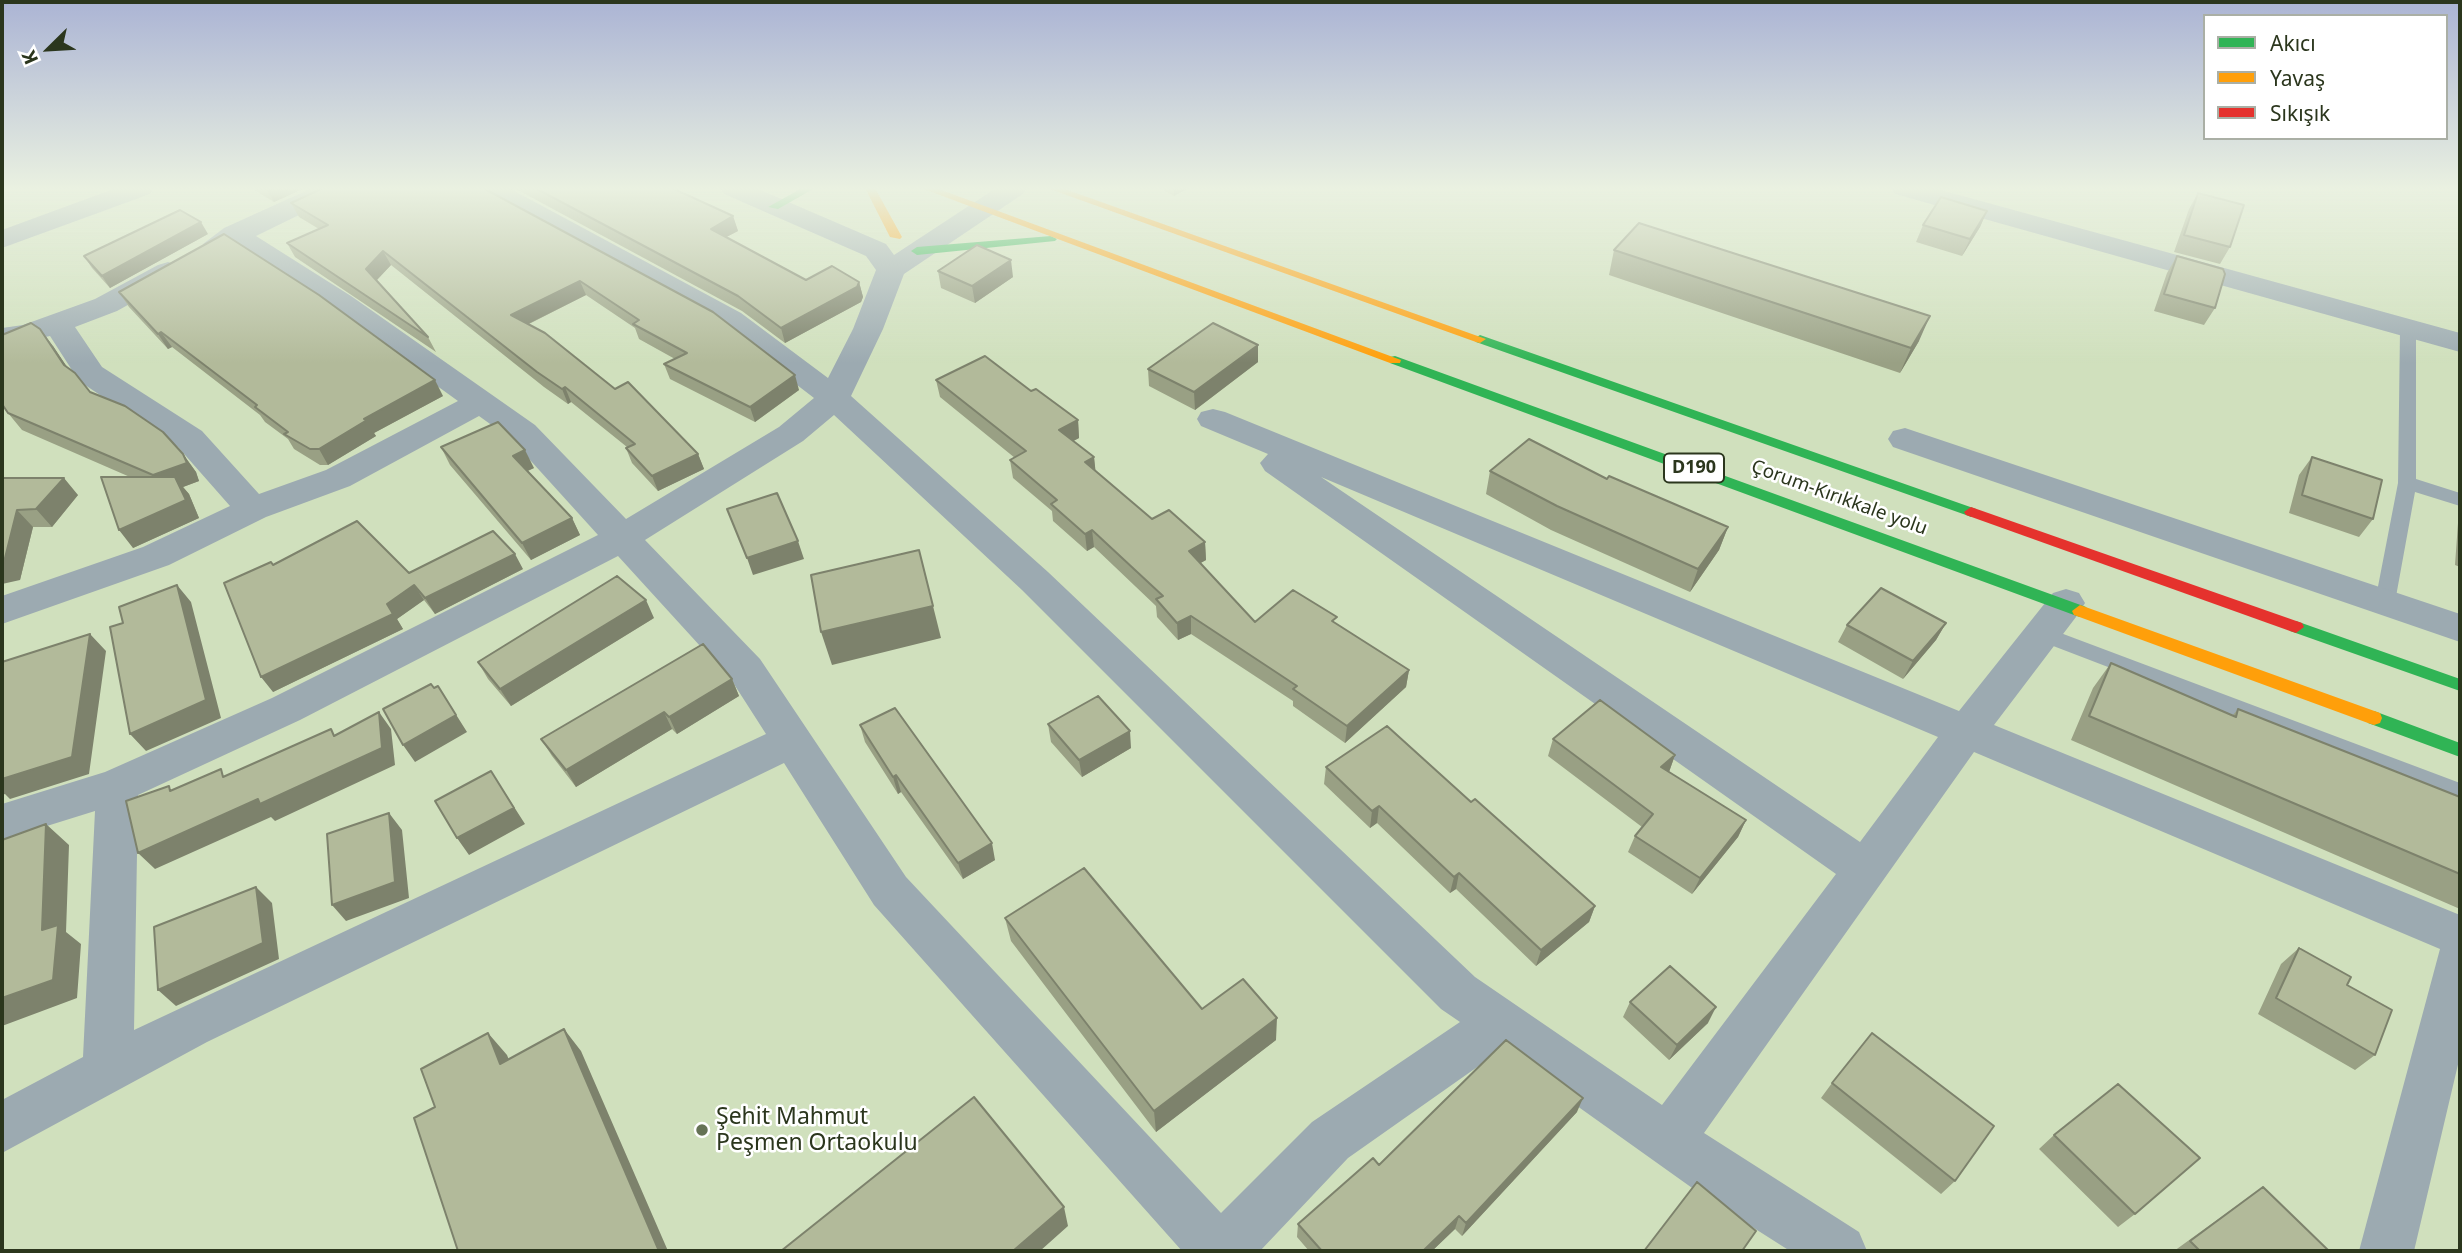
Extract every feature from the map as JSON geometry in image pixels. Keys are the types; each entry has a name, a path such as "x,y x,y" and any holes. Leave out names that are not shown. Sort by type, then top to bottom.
{"highway":[{"path":"893,246 895,252 962,246"},
{"name":"Çorum-Kırıkkale yolu","path":"1086,246 2054,619 2460,750"},
{"name":"Çorum-Kırıkkale yolu","path":"1218,246 2460,685"}],"street":[{"path":"2,337 29,333 106,305 212,246"},
{"path":"253,246 340,302 523,432 620,539 746,670 890,891 1221,1251 1330,1140 1500,1023"},
{"path":"597,246 730,319 834,398 1035,581 1458,993 1668,1140 1840,1251"},
{"path":"880,246 895,252"},
{"path":"2,822 117,786 286,709 620,539 791,434 834,398 868,329 895,252 903,246"},
{"path":"2113,246 2460,343"},
{"path":"57,323 90,374 190,439 253,509"},
{"path":"2,610 156,556 253,509 338,478 481,402"},
{"path":"1865,870 1213,419 2460,936"},
{"path":"1905,439 2460,628"},
{"path":"1668,1140 1966,731 2054,619"},
{"path":"2,1128 190,1026 792,740"},
{"path":"108,1070 117,786"},
{"path":"2387,1251 2460,956"}],"lane":[{"path":"2385,602 2407,482 2408,329"},
{"path":"2407,482 2460,500"},
{"path":"2054,619 2460,793"}],"building":[{"path":"104,246 156,246 102,276 84,256"},
{"path":"201,246 243,246 319,295 435,380 364,419 367,420 319,449 310,449 284,434 288,432 255,407 257,405 161,332 158,334 119,292"},
{"path":"292,246 591,246 713,312 795,375 750,407 664,364 687,353 633,324 639,320 580,281 511,315 545,333 615,389 628,382 698,454 652,476 626,448 635,444 565,387 562,389 537,372 383,251 366,269 428,337"},
{"path":"645,246 744,246 806,280 832,266 859,282 857,287 781,328 738,296"},
{"path":"975,246 1011,260 972,286 938,271"},
{"path":"1617,246 1712,246 1930,316 1911,348 1614,250"},
{"path":"2177,256 2223,269 2225,274 2215,308 2164,294"},
{"path":"31,323 40,329 64,365 75,373 90,392 125,406 163,432 183,454 187,463 153,475 8,413 2,404 2,335"},
{"path":"1213,323 1258,345 1194,392 1148,369"},
{"path":"985,356 1031,391 1036,389 1078,420 1059,430 1094,457 1085,462 1152,519 1169,510 1205,542 1189,551 1255,622 1293,590 1337,617 1332,621 1409,670 1347,726 1293,689 1297,686 1191,616 1177,623 1156,599 1163,596 1092,530 1085,534 1051,504 1057,500 1010,460 1026,451 936,380"},
{"path":"498,422 525,450 513,456 572,518 522,543 441,447"},
{"path":"1529,439 1607,479 1609,476 1728,527 1698,569 1557,506 1490,471"},
{"path":"2312,457 2382,480 2373,519 2302,495"},
{"path":"101,477 175,477 186,500 119,530"},
{"path":"2,478 64,478 36,509 17,510 2,563"},
{"path":"777,493 798,541 747,558 727,509"},
{"path":"357,521 409,573 493,531 515,554 425,598 414,585 387,604 393,614 261,677 224,583 271,562 273,565"},
{"path":"919,550 933,606 821,632 811,575"},
{"path":"617,576 646,600 500,689 478,662"},
{"path":"177,585 206,700 130,734 110,627 123,623 119,607"},
{"path":"1881,588 1946,623 1913,661 1847,625"},
{"path":"90,634 72,757 2,779 2,662"},
{"path":"703,644 732,679 669,717 664,712 566,770 541,739"},
{"path":"2111,663 2236,717 2238,709 2460,797 2460,874 2089,716"},
{"path":"431,684 434,688 438,686 456,715 403,745 383,709"},
{"path":"1098,696 1130,731 1079,760 1048,724"},
{"path":"1600,700 1675,755 1661,767 1746,820 1700,878 1635,836 1653,814 1553,739"},
{"path":"895,708 992,843 958,863 896,775 893,777 860,725"},
{"path":"379,712 382,748 260,804 258,799 138,853 126,801 169,786 170,791 221,769 223,777 331,729 334,736"},
{"path":"1387,726 1471,802 1475,799 1595,906 1541,950 1459,873 1454,877 1379,806 1372,811 1326,767"},
{"path":"491,771 514,808 457,838 435,801"},
{"path":"389,813 395,882 332,905 327,834"},
{"path":"46,824 42,930 58,925 53,980 2,998 2,840"},
{"path":"1084,868 1202,1009 1243,979 1277,1018 1154,1111 1005,918"},
{"path":"256,887 263,943 158,990 154,927"},
{"path":"2299,948 2351,977 2347,985 2392,1010 2375,1055 2276,998"},
{"path":"1670,966 1716,1007 1677,1045 1630,1002"},
{"path":"564,1029 659,1251 458,1251 414,1118 435,1107 421,1069 488,1033 500,1064"},
{"path":"1872,1033 1994,1126 1955,1181 1832,1083"},
{"path":"1506,1040 1583,1098 1466,1223 1459,1216 1423,1251 1322,1251 1298,1224 1373,1158 1379,1165"},
{"path":"2118,1084 2200,1158 2135,1214 2054,1135"},
{"path":"974,1097 1064,1207 1013,1251 781,1251"},
{"path":"1697,1182 1756,1231 1742,1251 1644,1251"},
{"path":"2263,1187 2329,1251 2200,1251 2190,1241"}],"traffic: fast":[{"path":"917,251 968,246"},
{"path":"1480,339 1971,512"},
{"path":"1395,360 2080,611"},
{"path":"2296,627 2460,685"},
{"path":"2374,718 2460,750"}],"traffic: slow":[{"path":"1085,246 1395,360"},
{"path":"1218,246 1480,339"},
{"path":"2080,611 2374,718"}],"traffic: jam":[{"path":"1971,512 2296,627"}],"place":[{"name":"Şehit Mahmut Peşmen Ortaokulu","path":"702,1130"}]}
